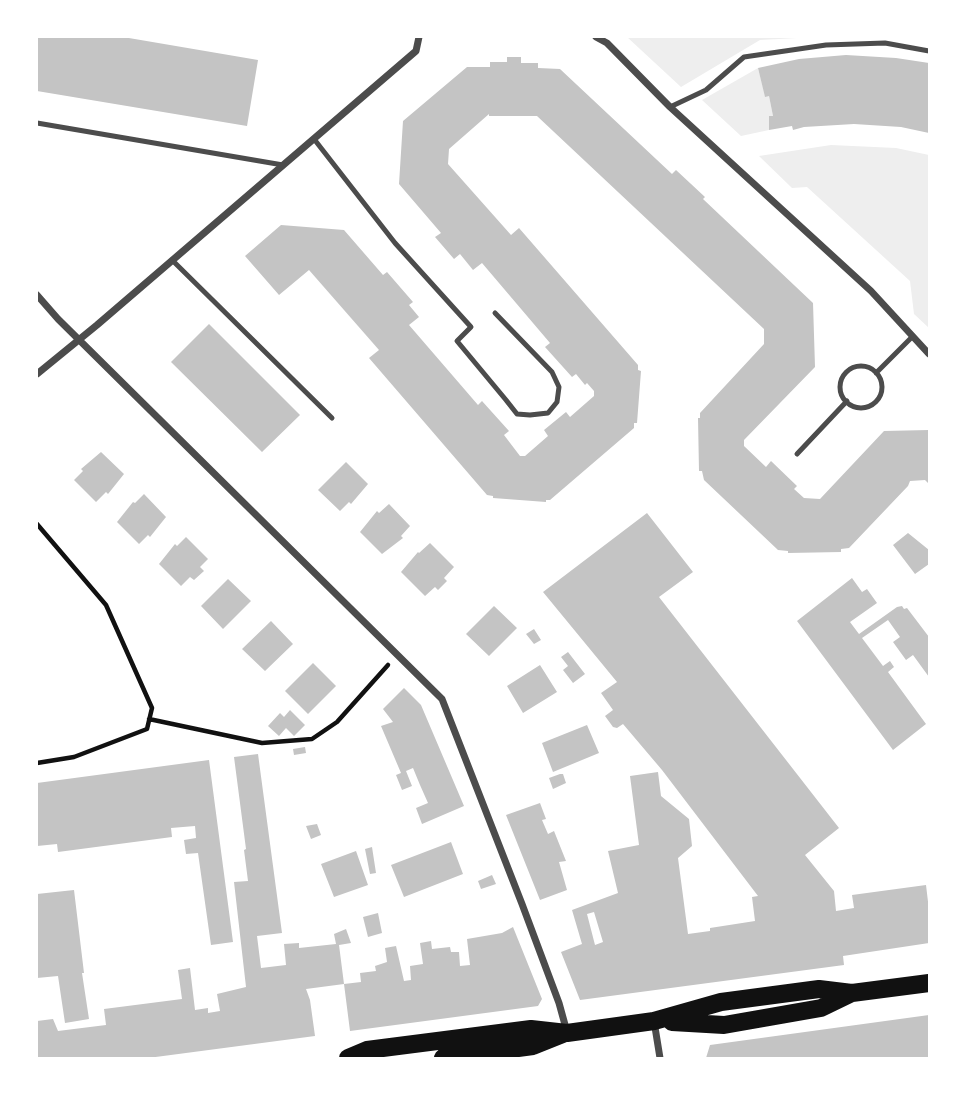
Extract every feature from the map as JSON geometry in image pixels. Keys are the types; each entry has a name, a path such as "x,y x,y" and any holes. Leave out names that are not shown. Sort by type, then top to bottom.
{"main road":[{"path":"443,1058 533,1046 567,1033 654,1021 733,1001 819,989 852,993 929,983"},
{"path":"348,1058 367,1050 531,1029 567,1033"}],"street":[{"path":"37,374 416,51 419,37"},
{"path":"596,37 607,43 670,107 871,291 929,354"},
{"path":"37,295 442,699 522,904 559,1003 567,1033"},
{"path":"654,1021 660,1058"}],"lane":[{"path":"670,107 706,90 744,57 826,45 885,43 929,51"},
{"path":"37,123 283,165"},
{"path":"314,139 395,243 471,327 457,341 517,414 548,413 557,402 559,387 552,372 495,313"},
{"path":"172,260 332,418"},
{"path":"876,373 913,336"},
{"path":"855,366 864,366 876,373 882,386 881,395 875,402 858,408 847,401 840,388 847,371 855,366"},
{"path":"797,454 847,401"}],"path":[{"path":"37,524 106,605 152,708 147,729 74,757 37,763"},
{"path":"149,719 261,743 312,739 337,722 397,655"}],"shaded area":[{"path":"627,37 816,37 760,40 681,87"},
{"path":"758,68 765,96 769,96 773,116 769,117 769,130 741,136 702,100"},
{"path":"831,145 896,148 929,155 929,328 914,314 910,281 807,187 792,188 759,156"}],"building":[{"path":"37,37 123,37 258,60 247,126 37,91"},
{"path":"846,55 929,63 929,133 901,127 854,124 793,130 792,126 769,130 769,116 773,116 769,96 765,97 758,68 799,59"},
{"path":"507,57 521,57 521,63 538,63 538,68 560,69 672,174 676,170 813,303 815,367 744,440 744,446 766,467 771,461 797,486 794,489 804,498 820,499 884,431 929,430 929,484 925,480 910,481 849,548 841,549 841,552 788,553 778,550 704,480 702,471 699,471 700,413 764,344 764,329 537,116 489,114 449,149 448,164 511,235 519,228 641,371 637,423 634,423 634,428 550,500 546,502 493,498 487,495 369,358 379,350 309,270 279,295 245,256 281,225 344,230 383,275 387,272 413,302 409,305 419,317 409,325 478,405 482,401 509,431 504,435 520,456 525,456 548,436 544,430 566,412 570,417 594,396 594,391 587,383 585,385 576,374 572,377 545,347 550,343 482,263 473,270 460,254 454,259 435,237 441,233 399,184 403,121 467,67 490,67 490,62 507,62"},
{"path":"209,324 300,415 262,452 171,362"},
{"path":"101,452 124,474 108,494 106,492 96,502 74,480 83,471 81,469"},
{"path":"346,462 368,484 351,504 349,502 340,511 318,490"},
{"path":"144,494 166,517 150,537 148,535 139,544 117,522 133,502"},
{"path":"389,504 410,526 401,536 403,538 382,554 360,532 377,511 379,513"},
{"path":"647,513 693,572 659,597 839,828 805,855 834,891 836,911 854,908 852,895 926,885 929,943 843,956 844,965 580,1000 561,952 582,944 572,910 618,893 608,851 639,845 630,776 658,772 661,796 689,819 692,846 678,858 688,934 755,921 752,897 758,896 662,770 623,724 617,728 613,727 605,716 613,710 601,693 617,682 543,592","holes":["594,912 603,942 595,945 587,914"]},
{"path":"908,533 929,550 929,564 915,574 893,545"},
{"path":"186,537 208,559 200,567 204,571 194,580 190,577 181,586 159,564 175,544 177,546"},
{"path":"430,543 454,567 444,578 447,581 438,590 435,587 425,596 401,572 418,552"},
{"path":"852,578 862,592 867,589 877,603 850,622 859,634 902,606 907,608 929,637 929,677 913,655 906,660 893,642 900,637 888,620 862,638 883,666 890,661 894,667 888,672 926,724 893,750 797,621"},
{"path":"228,579 251,601 223,629 201,606"},
{"path":"494,606 517,628 489,656 466,634"},
{"path":"271,621 293,644 265,671 242,649"},
{"path":"534,629 541,640 534,644 526,634"},
{"path":"568,652 585,674 573,683 563,670 568,666 561,657"},
{"path":"313,663 336,686 308,714 285,691"},
{"path":"540,665 557,692 523,713 507,686"},
{"path":"404,688 421,705 464,806 422,824 416,808 428,803 413,768 406,771 412,786 402,790 396,775 401,773 381,726 393,722 383,709"},
{"path":"290,710 305,725 294,736 286,728 279,736 268,726 280,713 284,717"},
{"path":"587,725 599,753 553,772 542,743"},
{"path":"305,747 306,753 294,755 293,749"},
{"path":"258,754 282,933 257,936 261,968 286,965 284,944 299,943 299,948 336,944 334,934 346,929 351,943 339,945 344,984 306,989 315,1036 148,1058 37,1058 37,1021 53,1019 58,1031 106,1025 104,1009 182,999 178,970 190,968 195,1010 208,1008 208,1013 220,1011 217,994 246,987 234,882 248,881 234,757"},
{"path":"209,760 233,942 211,945 198,853 186,854 184,840 196,838 195,826 171,828 172,837 58,852 57,844 37,846 37,783"},
{"path":"563,774 566,783 553,789 549,778"},
{"path":"540,803 546,819 542,820 548,834 554,831 566,861 559,862 567,890 540,900 506,815"},
{"path":"317,824 321,835 311,839 306,826"},
{"path":"451,842 463,874 404,897 391,865"},
{"path":"372,847 376,873 370,874 365,849"},
{"path":"356,851 368,885 334,897 321,864"},
{"path":"492,875 496,884 481,889 478,881"},
{"path":"74,890 89,1019 65,1023 58,976 37,978 37,894"},
{"path":"378,913 382,933 368,937 363,917"},
{"path":"513,927 542,999 538,1006 350,1031 344,984 361,982 360,973 376,971 375,966 387,962 385,948 396,946 404,981 411,980 410,966 423,964 420,943 431,941 432,949 450,947 451,952 459,952 460,966 470,965 467,939 502,933"},
{"path":"929,1015 929,1058 706,1058 710,1045"}]}
